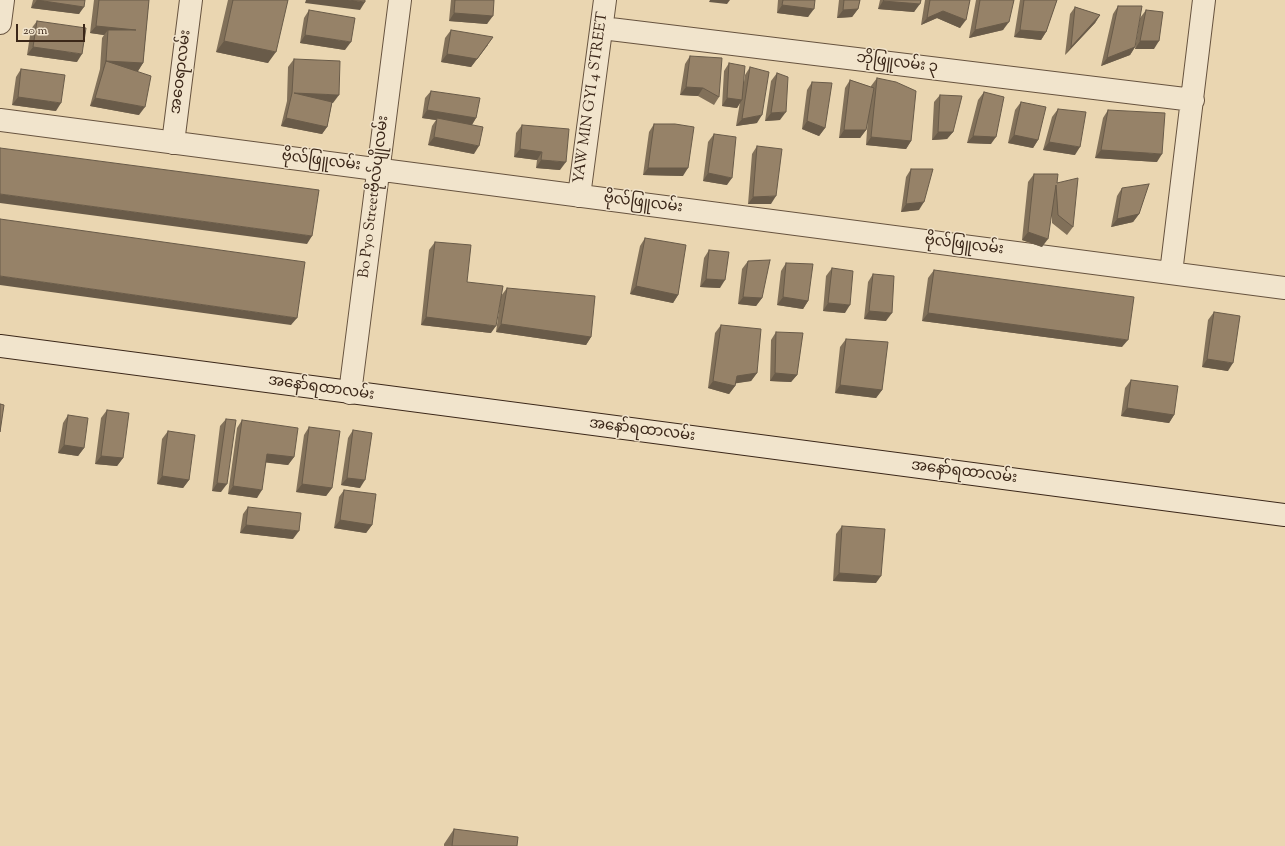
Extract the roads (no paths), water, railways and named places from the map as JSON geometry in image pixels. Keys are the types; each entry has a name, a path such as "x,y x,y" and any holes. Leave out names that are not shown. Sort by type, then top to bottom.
{"street":[{"path":"0,23 3,0"},
{"name":"အဝေရာလမ်း","path":"173,143 191,0"},
{"name":"Bo Pyo Streetဗိုလ်ပျိုလမ်း","path":"350,393 400,0"},
{"name":"YAW MIN GYI 4 STREET","path":"579,196 605,0"},
{"path":"1171,274 1204,0"},
{"name":"ဘိုဖြူလမ်း ၃","path":"602,28 1193,100"},
{"name":"ဗိုလ်ဖြူလမ်း","path":"0,120 1285,288"},
{"name":"အနော်ရထာလမ်း","path":"0,346 1285,516"}]}
